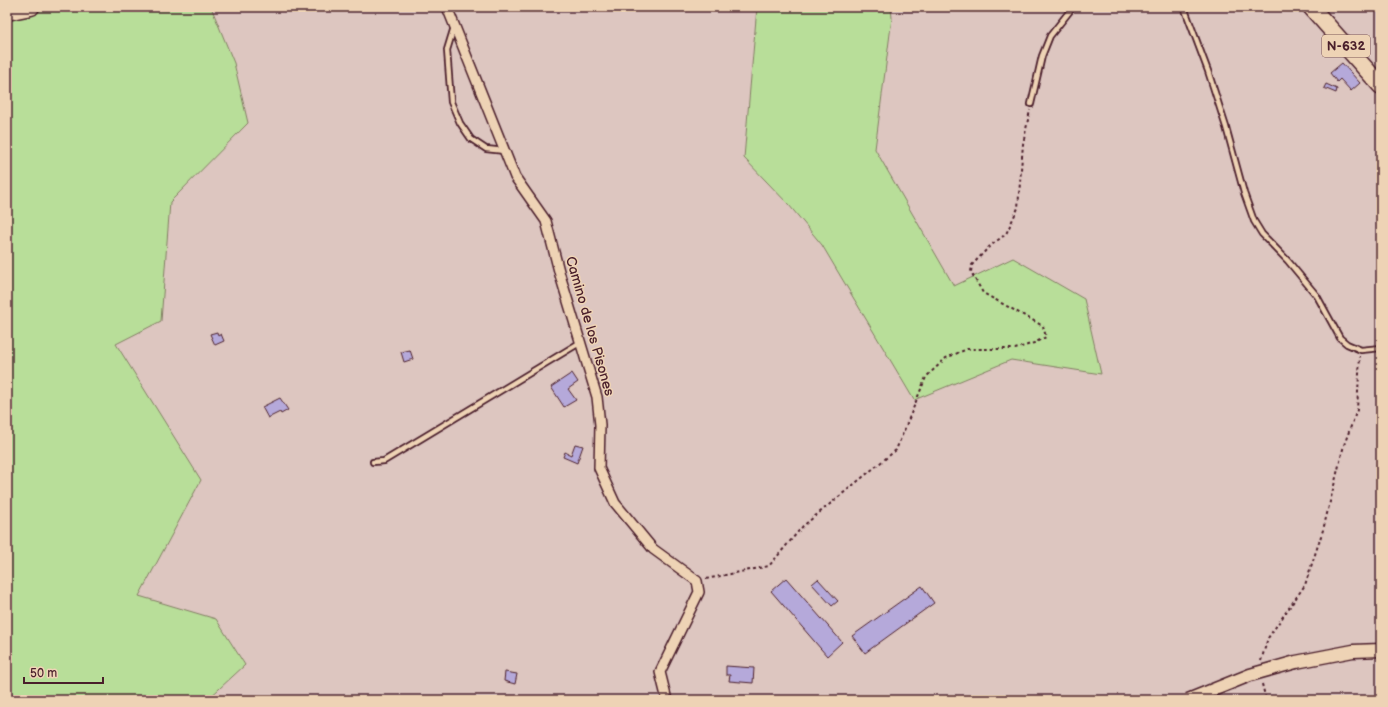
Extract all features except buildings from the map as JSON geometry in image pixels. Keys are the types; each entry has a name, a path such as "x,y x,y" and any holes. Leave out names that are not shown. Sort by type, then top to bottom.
{"highway":[{"path":"7,12 31,7"},
{"name":"N-632","path":"1311,7 1381,86"}],"street":[{"name":"Camino de los Pisones","path":"447,7 515,177 546,221 560,275 597,397 600,425 599,468 615,503 653,549 697,581"},
{"path":"667,700 660,672 699,592 697,581"},
{"path":"1188,700 1250,675 1296,662 1353,651 1381,650"}],"lane":[{"path":"1031,104 1042,56 1050,36 1073,7"},
{"path":"1184,7 1226,127 1244,193 1254,221 1262,234 1288,261 1317,296 1340,338 1347,344 1361,350 1381,348"},
{"path":"455,25 447,50 451,102 460,123 471,139 486,149 505,150"},
{"path":"373,462 384,461 581,342"}],"path":[{"path":"697,581 769,566 803,526 896,450 926,377 946,358 967,350 1015,349 1034,344 1046,337 1043,326 983,293 971,272 972,265 990,246 1006,234 1018,208 1023,144 1031,104"},
{"path":"1261,662 1268,638 1305,585 1323,530 1344,445 1357,410 1361,350"},
{"path":"1261,683 1266,700"}],"green space":[{"path":"7,7 211,7 234,63 248,123 170,202 161,321 116,344 201,480 139,596 216,619 245,665 207,700 7,700"},
{"path":"757,7 891,7 892,18 875,149 954,286 1013,258 1084,299 1101,374 1011,360 914,400 822,245 789,205 744,158"}]}
